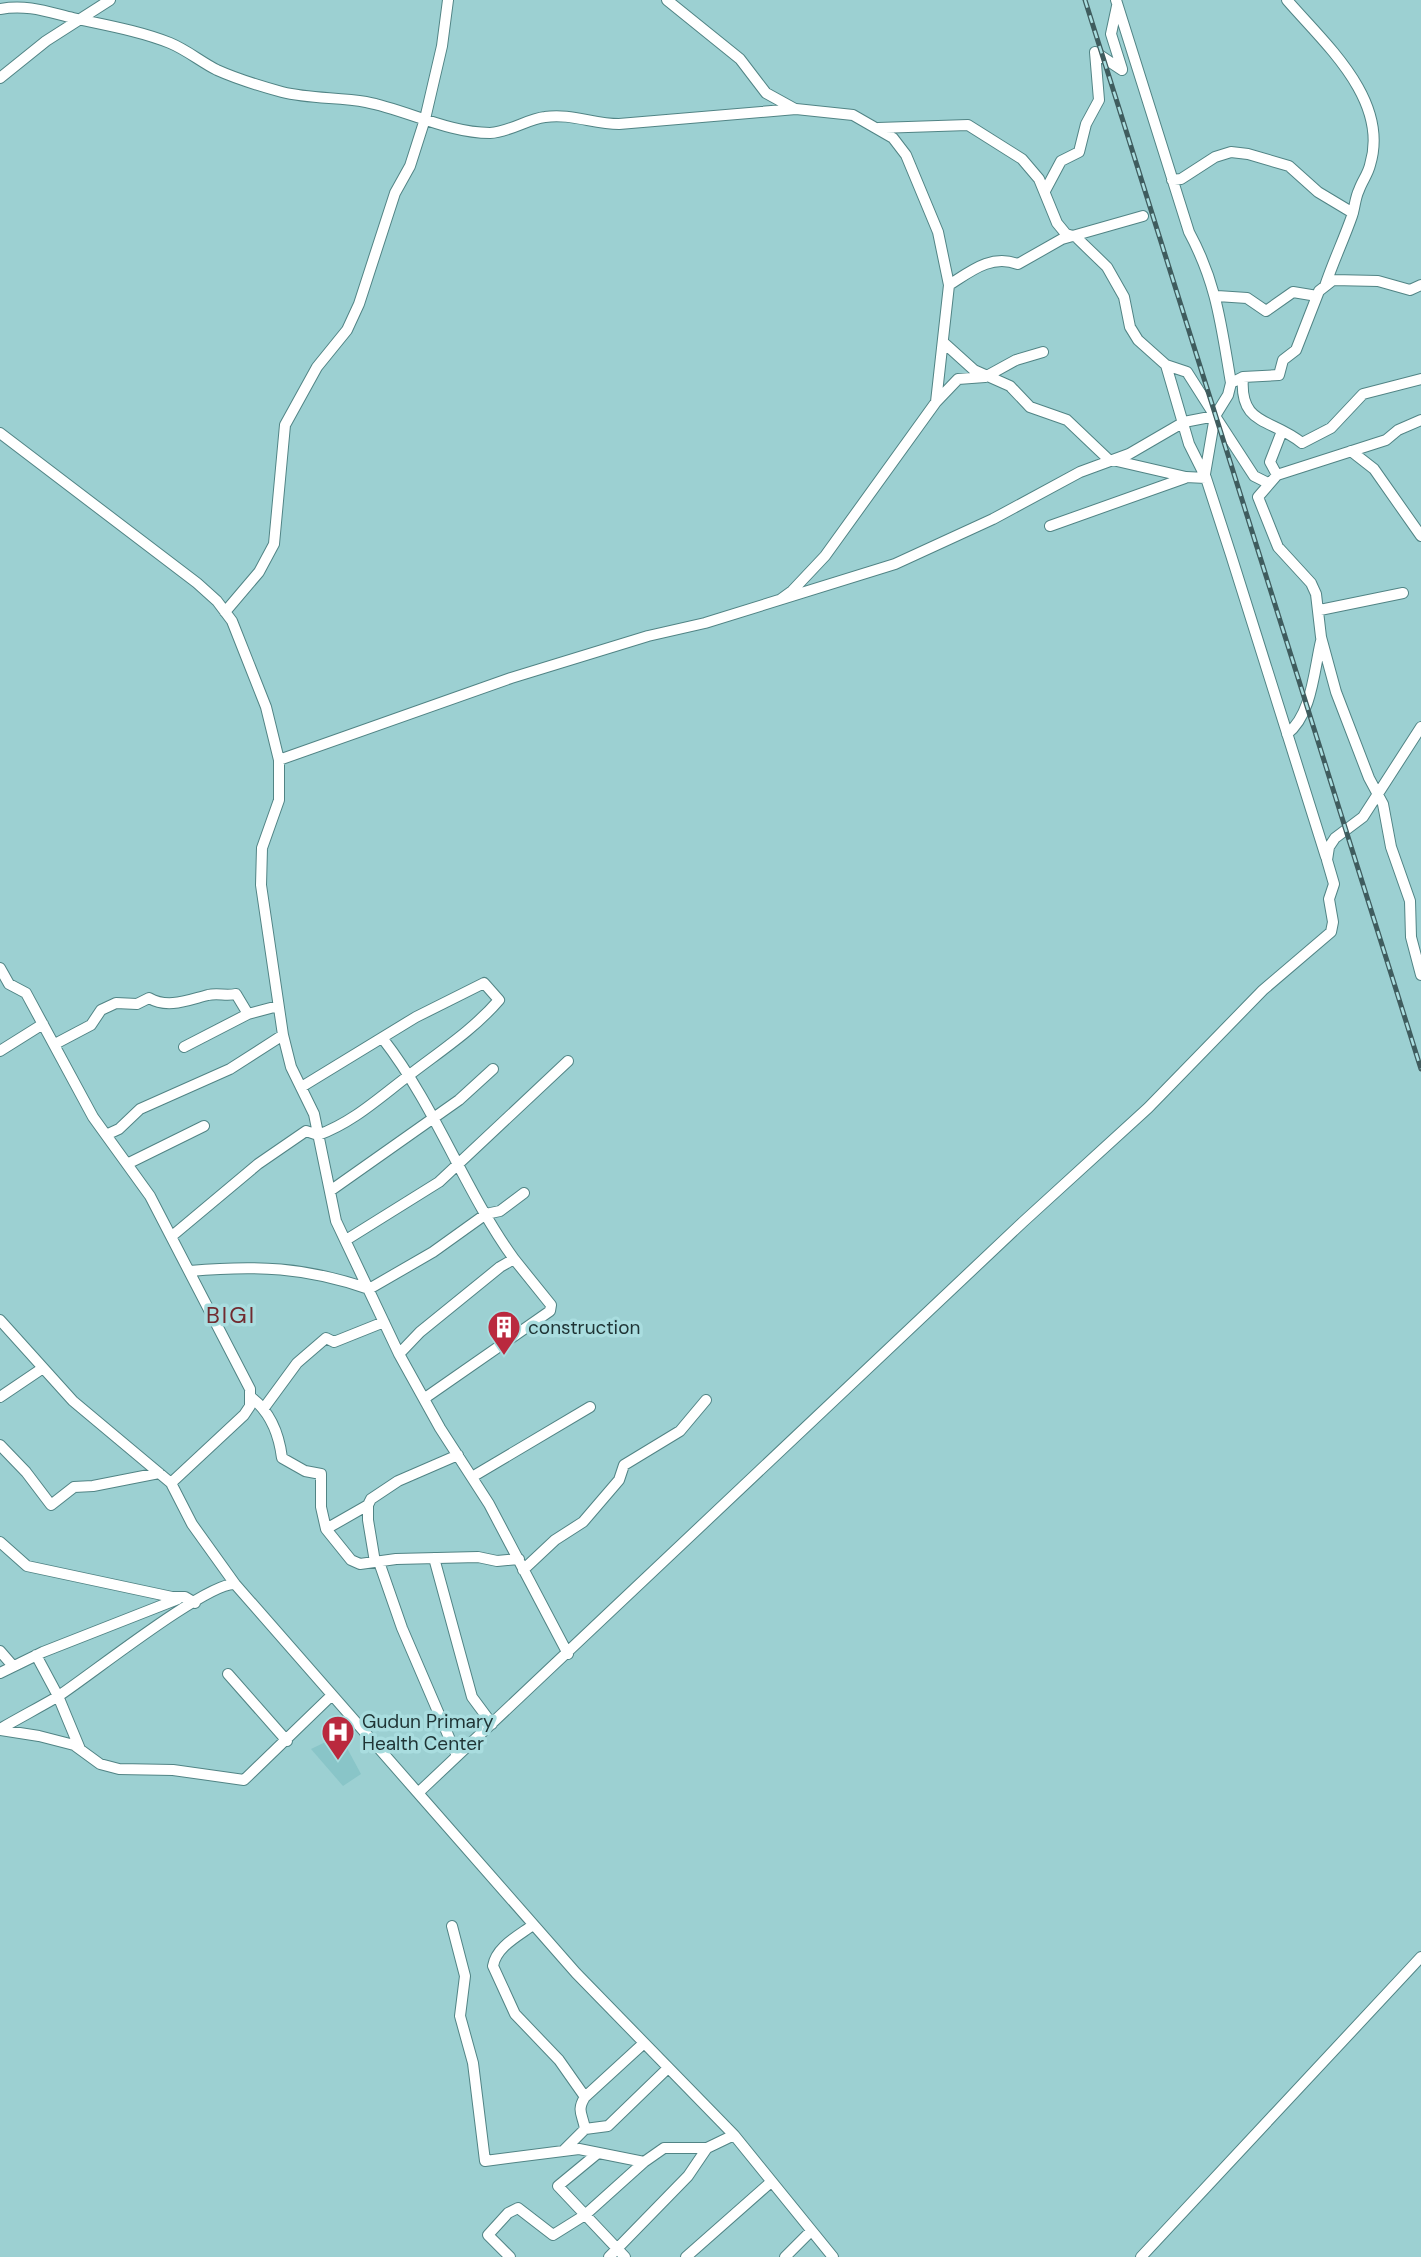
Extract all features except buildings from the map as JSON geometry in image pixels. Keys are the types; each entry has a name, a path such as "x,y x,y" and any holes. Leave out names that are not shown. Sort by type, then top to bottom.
{"street":[{"path":"0,78 110,0"},
{"path":"225,612 269,557 274,544 285,425 317,367 347,330 359,304 394,192 410,166 425,119 442,46 448,0"},
{"path":"667,0 740,59 766,93 796,109"},
{"path":"1287,0 1336,56 1361,93 1373,132 1371,164 1357,192 1353,213 1325,286"},
{"path":"1116,2 1189,232 1206,265 1217,296 1231,383 1228,395 1215,416 1206,478"},
{"path":"1116,2 1111,34 1122,70"},
{"path":"0,9 37,8 150,36 173,44 214,69 263,87 309,98 366,102 488,133 528,124 542,117 566,116 599,124 619,124 796,109 853,115 893,138 915,172 942,243 949,285 936,402"},
{"path":"1122,70 1130,44"},
{"path":"1045,191 1061,161 1079,152 1086,124 1099,100 1095,52 1122,70"},
{"path":"877,128 968,125 1023,159 1045,191 1057,223 1066,234 1076,237 1107,267 1117,282 1124,297 1130,327 1138,340 1167,365 1187,372 1254,476 1268,482"},
{"path":"1172,180 1181,179 1215,157 1231,152 1248,154 1289,166 1318,192 1353,213"},
{"path":"949,285 979,266 1007,260 1018,264 1062,239 1143,216"},
{"path":"1231,383 1243,377 1279,374 1283,360 1296,350 1317,296 1333,280 1378,281 1410,290 1421,285"},
{"path":"1217,296 1247,298 1266,311 1293,292 1317,296"},
{"path":"943,342 985,377 1010,386 1040,412 1067,420 1108,459 1186,477 1206,478"},
{"path":"781,599 825,556 936,402 958,379 985,377 1016,360 1043,352"},
{"path":"418,1793 1023,1222 1149,1108 1263,990 1331,932 1333,922 1329,898 1334,884 1206,478 1189,444 1167,365"},
{"path":"1243,377 1244,405 1253,415 1302,443 1331,428 1363,394 1421,379"},
{"path":"279,760 511,678 895,564 1108,459 1129,454 1184,422 1215,416"},
{"path":"1421,420 1398,430 1386,440 1277,475 1268,482 1258,497 1278,547 1311,583 1320,610 1321,637 1336,692 1369,778 1378,790 1391,846 1410,901 1411,937 1421,975"},
{"path":"1277,475 1270,462 1282,431"},
{"path":"0,433 197,583 232,621 266,707 279,760 279,800 259,863 283,1035 291,1067 303,1086 314,1114 336,1221 399,1354 519,1559 568,1654"},
{"path":"1351,451 1374,469 1421,536"},
{"path":"1050,526 1186,477"},
{"path":"1320,610 1403,593"},
{"path":"1287,734 1295,728 1308,697 1321,637"},
{"path":"1327,860 1329,847 1335,838 1356,825 1421,727"},
{"path":"0,968 9,984 26,993 93,1117 108,1134 150,1196 252,1398 264,1408 279,1438 282,1458 305,1471 321,1474 321,1507 326,1529 351,1560 360,1564 434,1558 478,1557 497,1561 519,1559"},
{"path":"172,1237 258,1164 306,1131 318,1135 343,1126 478,1023 499,1000 484,983 416,1017 303,1086"},
{"path":"55,1044 91,1025 101,1010 127,1001 137,1004 149,999 158,1004 191,1003 207,995 236,994 248,1014"},
{"path":"184,1046 248,1014 278,1006"},
{"path":"0,1051 43,1024"},
{"path":"108,1134 119,1129 140,1109 230,1069 283,1035"},
{"path":"383,1039 410,1074 486,1214 514,1259 551,1305 550,1311 425,1398"},
{"path":"346,1240 439,1182 510,1119 568,1061"},
{"path":"330,1191 371,1165 433,1116 459,1100 493,1069"},
{"path":"127,1164 204,1126"},
{"path":"190,1271 244,1266 316,1273 369,1289 433,1252 486,1214 500,1211 524,1193"},
{"path":"399,1354 420,1332 500,1267 514,1259"},
{"path":"0,1320 106,1431 171,1483 192,1524 235,1584 533,1925 734,2135 810,2232 833,2257"},
{"path":"264,1408 297,1363 326,1338 334,1342 383,1322"},
{"path":"0,1397 43,1368"},
{"path":"171,1483 244,1415 252,1398"},
{"path":"523,1570 555,1540 571,1532 590,1515 619,1480 624,1465 680,1431 706,1400"},
{"path":"472,1477 590,1407"},
{"path":"0,1445 26,1472 51,1505 74,1487 93,1486 159,1473"},
{"path":"326,1529 368,1505 371,1499 398,1481 458,1455"},
{"path":"368,1505 377,1562 457,1756"},
{"path":"0,1542 27,1566 172,1597 185,1597 195,1603"},
{"path":"0,1549 14,1554"},
{"path":"434,1558 472,1697 492,1724"},
{"path":"0,1730 58,1696 223,1585 235,1584"},
{"path":"0,1673 185,1597"},
{"path":"0,1651 13,1666"},
{"path":"36,1656 58,1696 80,1749"},
{"path":"228,1674 287,1741"},
{"path":"0,1730 39,1736 80,1749 100,1764 119,1769 173,1770 244,1780 332,1695"},
{"path":"533,1925 494,1957 493,1966 515,2014 559,2060 584,2096"},
{"path":"452,1926 465,1976 460,2016 473,2063 485,2161 579,2149 644,2162"},
{"path":"1141,2257 1421,1957"},
{"path":"585,2129 579,2118 579,2105 584,2096 644,2043"},
{"path":"564,2150 585,2129 608,2126 668,2068"},
{"path":"510,2257 488,2235 508,2213 518,2208 524,2210 553,2235 585,2215 644,2162 664,2148 707,2148 734,2135"},
{"path":"610,2257 622,2253 688,2176 707,2148"},
{"path":"598,2153 558,2186 622,2253"},
{"path":"686,2257 771,2182"},
{"path":"786,2257 810,2232"}],"shaded area":[{"name":"Gudun Primary Health Center","path":"340,1735 361,1774 343,1786 311,1749"}],"railway":[{"path":"1085,0 1421,1069"}],"place":[{"name":"construction","path":"504,1357"},
{"name":"Gudun Primary Health Center","path":"338,1762"}],"district":[{"name":"BIGI","path":"231,1315"}]}
